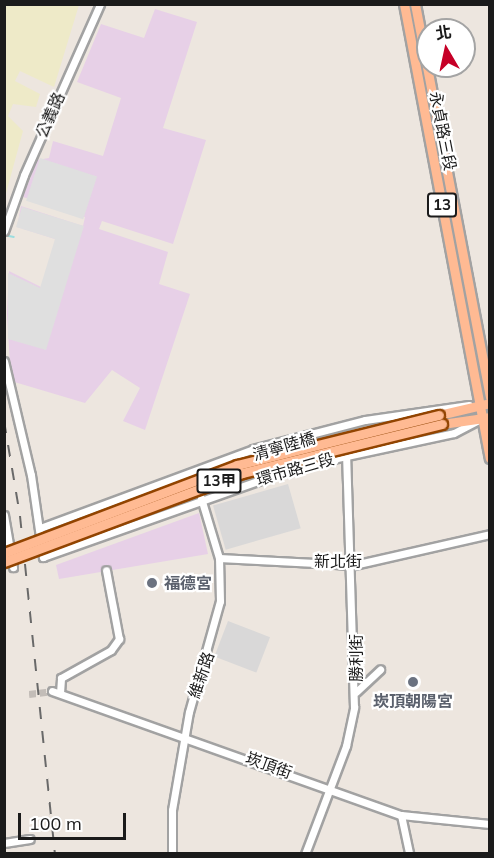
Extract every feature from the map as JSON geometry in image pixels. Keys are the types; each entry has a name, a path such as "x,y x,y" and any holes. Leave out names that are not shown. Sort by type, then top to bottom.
{"main road":[{"name":"永貞路三段","path":"404,4 485,404"},
{"name":"永貞路三段","path":"415,4 489,397"},
{"name":"13","path":"485,404 489,458"},
{"name":"13甲","path":"441,420 485,404"},
{"name":"13甲","path":"441,420 486,417"},
{"name":"清寧陸橋","path":"4,553 237,465 441,420"},
{"name":"清寧陸橋","path":"9,565 242,473 441,420"}],"street":[{"name":"公義路","path":"5,229 100,4"},
{"path":"4,361 40,528"},
{"name":"環市路三段","path":"485,404 442,405 365,420 223,459 40,528 44,557 233,487 346,454 454,433 486,417"},
{"name":"勝利街","path":"305,854 331,789 356,692 354,565 346,454"},
{"path":"223,459 233,487"},
{"name":"維新路","path":"172,854 172,810 184,738 217,624 219,558 201,498"},
{"path":"4,514 9,565"},
{"name":"新北街","path":"219,558 354,565 489,534"},
{"name":"崁頂街","path":"106,570 119,639 111,650 61,678 56,692 401,815 489,824"},
{"path":"356,692 380,670"},
{"path":"401,815 409,854"},
{"path":"4,843 30,839"}],"shaded area":[{"path":"5,4 79,5 54,87 20,71 15,81 40,94 36,107 13,104 8,116 23,131 5,197"},
{"path":"155,9 197,22 163,128 206,140 173,244 102,221 99,229 168,252 159,284 190,294 145,430 123,421 140,388 112,370 85,403 11,381 7,314 9,271 43,288 58,240 17,227 21,206 83,226 85,217 23,197 37,160 49,158 53,141 103,156 121,98 77,82 101,24 144,38"},
{"path":"40,158 97,177 83,219 26,201"},
{"path":"22,207 84,226 46,350 8,339 8,273 40,288 55,239 16,227"},
{"path":"288,484 301,528 226,550 213,505"},
{"path":"199,513 208,554 59,579 56,565"},
{"path":"228,621 270,637 256,673 214,656"}],"waterway":[{"path":"4,235 14,237"}],"tunnel":[{"path":"29,694 52,691"}],"railway":[{"path":"4,421 20,516 55,854"}],"place":[{"name":"福德宮","path":"152,583"},
{"name":"崁頂朝陽宮","path":"413,682"}]}
